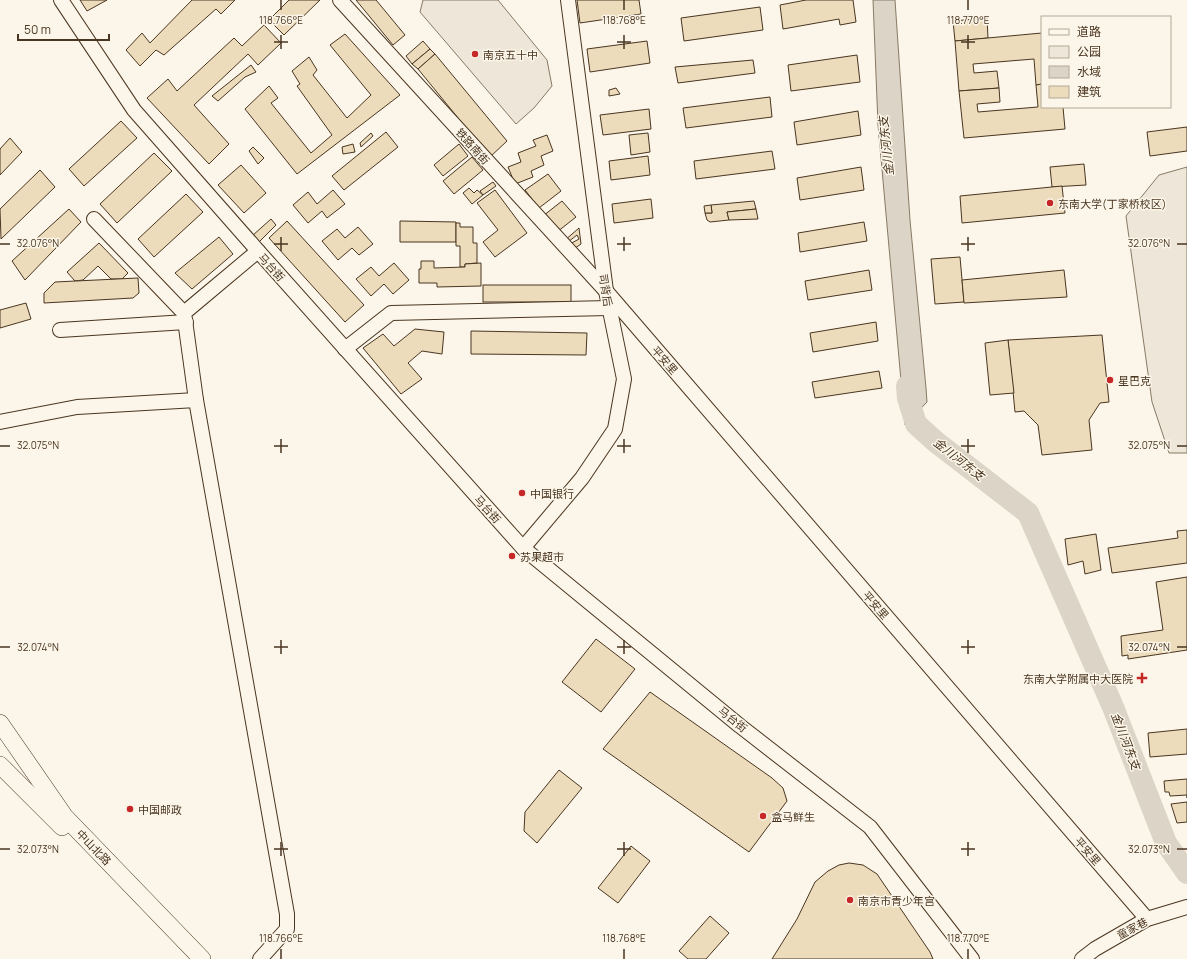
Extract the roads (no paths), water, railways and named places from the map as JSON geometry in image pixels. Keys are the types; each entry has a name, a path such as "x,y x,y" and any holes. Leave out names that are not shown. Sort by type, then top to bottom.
{"main road":[{"name":"中山北路","path":"0,723 65,817 202,959"},
{"name":"中山北路","path":"0,765 190,959"}],"street":[{"name":"马台街","path":"61,0 134,110 523,548 740,726 870,827 972,959"},
{"name":"铁路南街","path":"340,0 606,291"},
{"name":"司背后","path":"523,548 582,478 615,429 624,379 606,291 568,0"},
{"path":"94,219 185,317 196,400 287,914 287,929 260,959"},
{"path":"60,330 185,317 258,251"},
{"name":"平安里","path":"606,291 1146,919"},
{"path":"345,349 391,313 609,308"},
{"path":"0,422 78,407 196,400"},
{"name":"童家巷","path":"1082,959 1095,949 1146,919 1187,907"}],"water":[{"path":"873,0 895,0 910,220 926,388 927,402 905,425 878,125"}],"waterway":[{"name":"金川河东支","path":"907,386 908,398 916,424 936,442 1028,513 1113,707 1166,843 1187,873"}],"place":[{"name":"南京五十中","path":"475,54"},
{"name":"东南大学(丁家桥校区)","path":"1050,203"},
{"name":"星巴克","path":"1110,380"},
{"name":"中国银行","path":"522,493"},
{"name":"苏果超市","path":"512,556"},
{"name":"东南大学附属中大医院","path":"1142,678"},
{"name":"中国邮政","path":"130,809"},
{"name":"盒马鲜生","path":"763,816"},
{"name":"南京市青少年宫","path":"850,900"}]}
